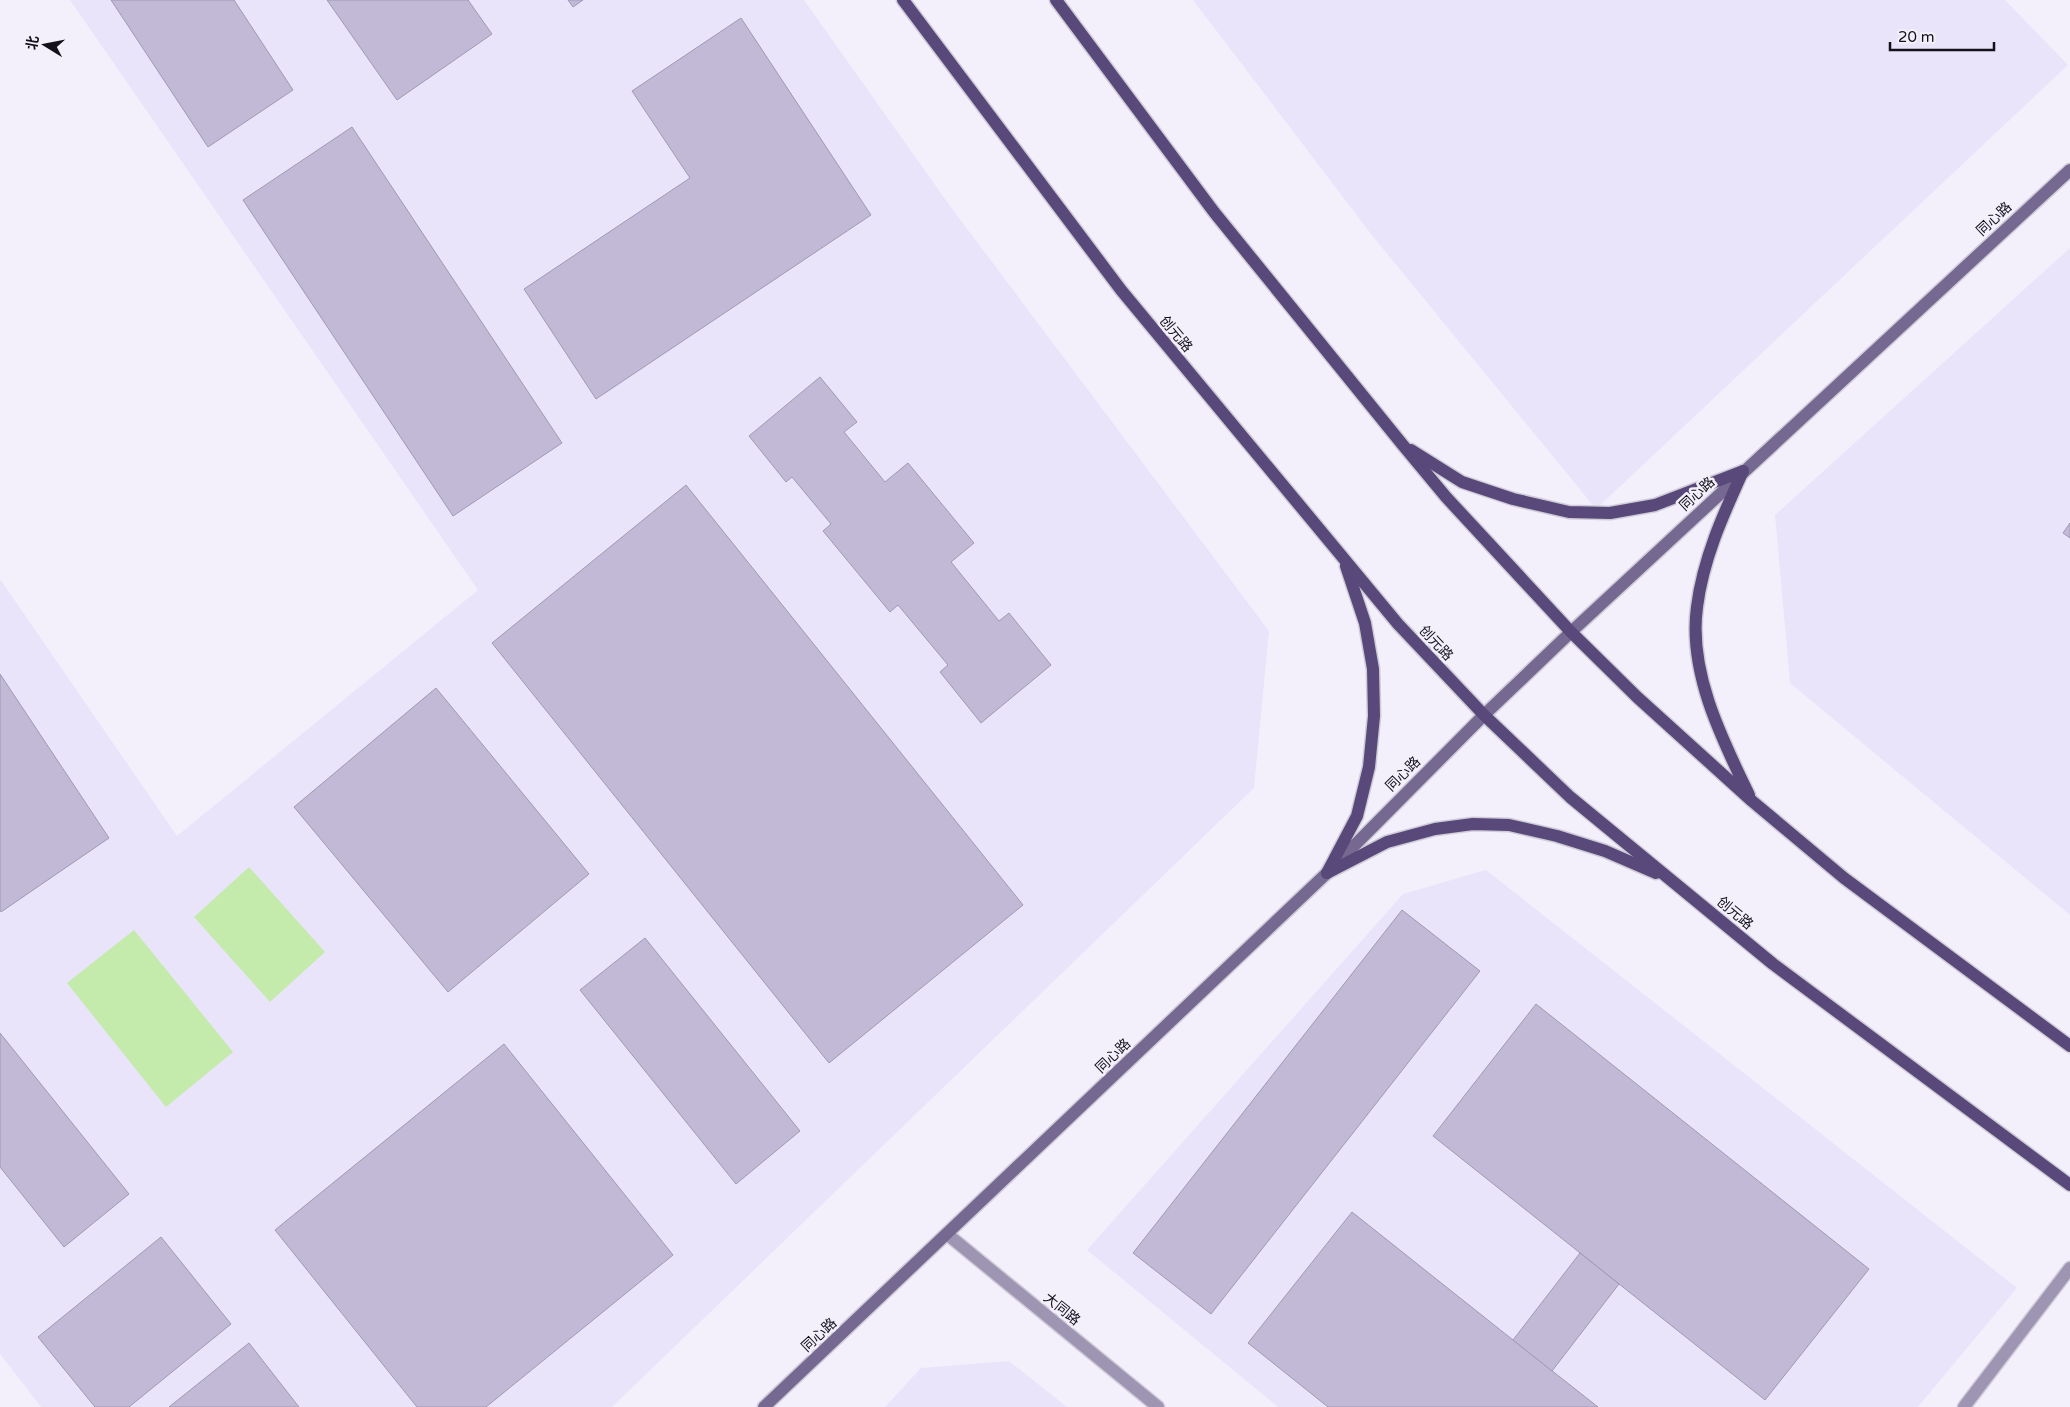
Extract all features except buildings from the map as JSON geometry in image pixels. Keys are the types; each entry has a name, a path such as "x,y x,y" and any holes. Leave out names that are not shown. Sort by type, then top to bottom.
{"main road":[{"name":"创元路","path":"902,0 1121,290 1398,624 1484,715 1570,797 1773,964 2070,1185"},
{"path":"1056,0 1214,212 1402,444 1458,511 1571,632 1637,697 1752,801 1844,878 2070,1046"},
{"path":"1402,444 1462,482 1513,499 1569,512 1610,513 1656,505 1743,471"},
{"path":"1743,471 1720,523 1705,567 1696,609 1697,648 1705,689 1720,734 1752,801"},
{"path":"1327,873 1357,816 1369,767 1374,716 1373,669 1365,623 1344,560"},
{"path":"1327,873 1387,842 1434,829 1473,824 1509,825 1557,836 1605,851 1670,879"}],"street":[{"name":"同心路","path":"764,1407 1327,873 1484,715 1571,632 2070,170"},
{"name":"大同路","path":"947,1234 1158,1407"},
{"path":"1964,1407 2070,1268"}],"shaded area":[{"path":"70,0 804,0 950,206 1269,631 1254,788 612,1407 41,1407 0,1354 0,579 177,836 478,590"},
{"path":"1193,0 2005,0 2068,65 1596,509 1371,234"},
{"path":"2070,248 2070,915 1790,683 1775,515"},
{"path":"1486,870 2017,1288 1918,1407 1278,1407 1087,1250 1403,894"},
{"path":"1009,1361 1067,1407 885,1407 921,1368"}],"green space":[{"path":"249,867 325,952 270,1002 194,917"},
{"path":"134,930 233,1052 166,1107 67,983"}]}
